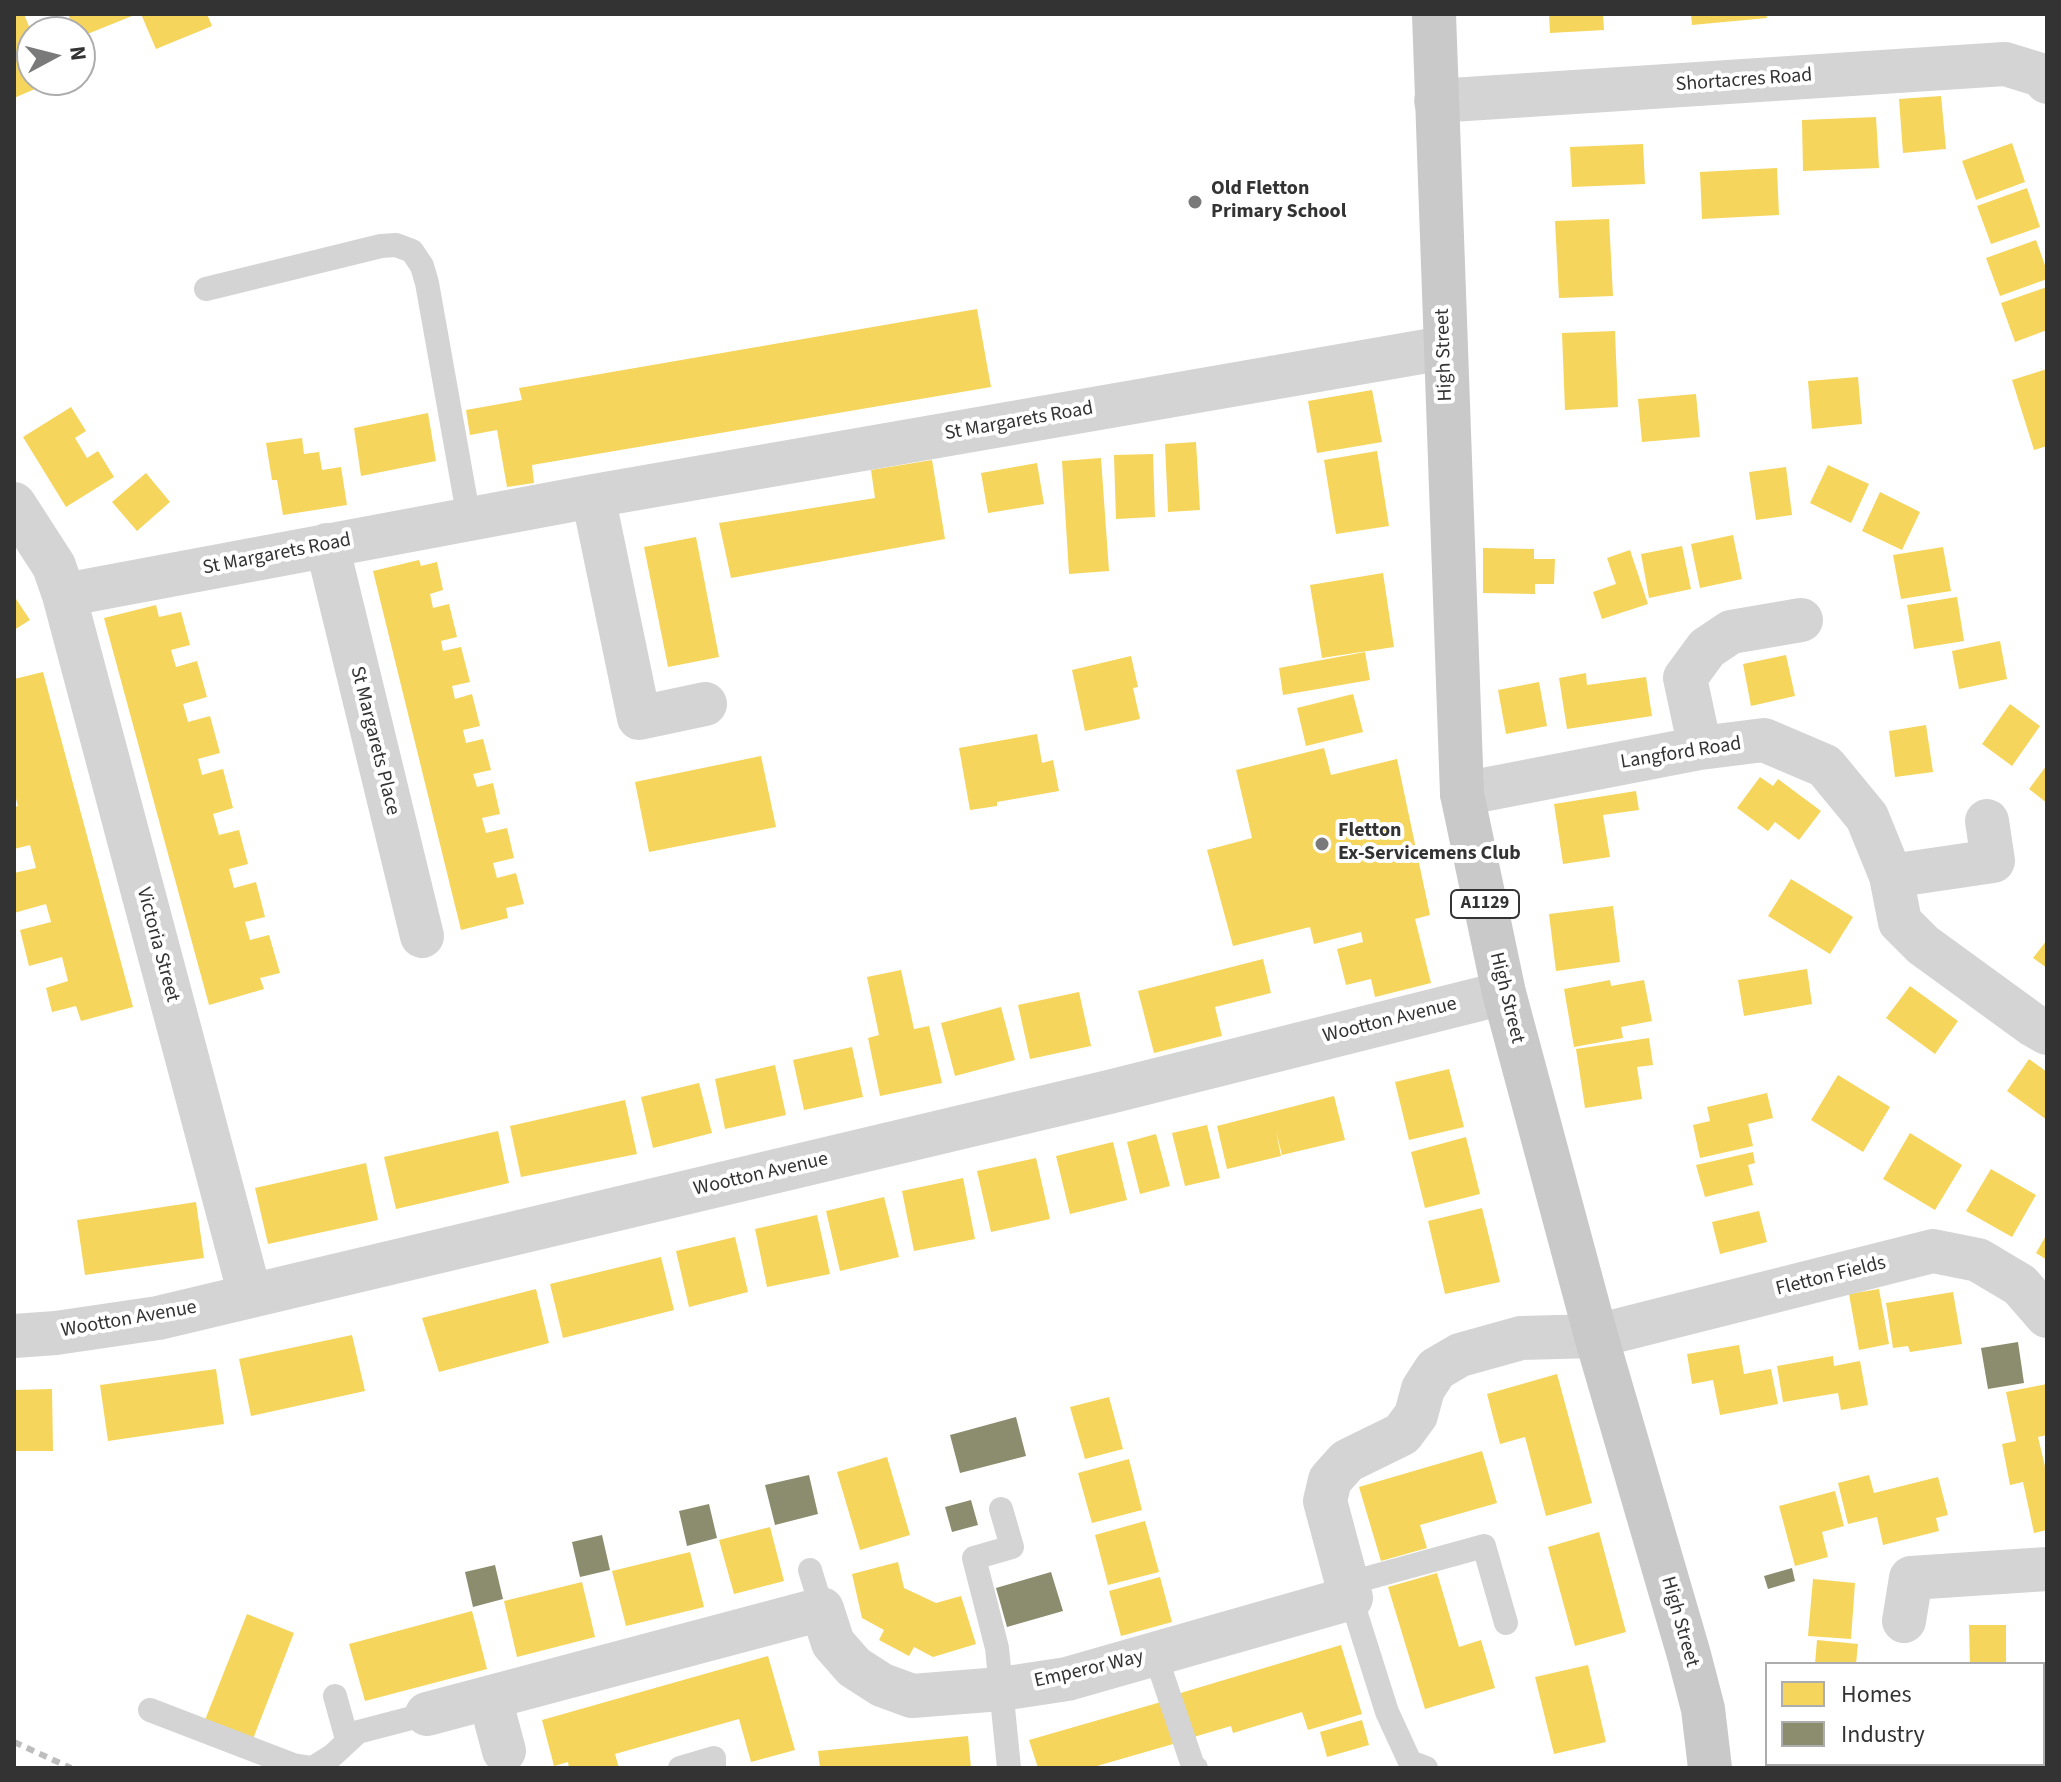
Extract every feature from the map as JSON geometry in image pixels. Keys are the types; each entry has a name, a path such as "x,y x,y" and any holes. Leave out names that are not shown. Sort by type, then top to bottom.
{"main road":[{"name":"High Street","path":"1434,14 1462,794 1504,993 1596,1336 1689,1655 1703,1709 1710,1768"}],"street":[{"name":"Shortacres Road","path":"1436,101 2005,64 2041,75 2047,82"},
{"name":"St Margarets Road","path":"64,595 593,496 1444,348"},
{"path":"593,496 639,718 705,704"},
{"path":"14,504 54,566 64,595"},
{"name":"St Margarets Place","path":"327,545 422,936"},
{"name":"Victoria Street","path":"64,595 250,1295"},
{"path":"1700,748 1685,678 1707,648 1731,632 1801,620"},
{"name":"Langford Road","path":"1462,794 1700,748 1764,740 1825,766 1867,817 1891,876 1900,922 1923,945 2047,1033"},
{"path":"1891,876 1993,861 1987,821"},
{"name":"Wootton Avenue","path":"14,1336 158,1318 1093,1096 1504,993"},
{"name":"Fletton Fields","path":"1596,1336 1933,1251 1978,1260 2020,1285 2047,1316"},
{"path":"1349,1591 1325,1501 1330,1480 1347,1461 1402,1434 1416,1415 1423,1389 1436,1369 1460,1355 1521,1338 1596,1336"},
{"path":"1904,1621 1911,1578 2047,1569"},
{"name":"Emperor Way","path":"427,1714 490,1698 816,1590 833,1643 854,1667 882,1685 912,1696 1001,1689 1067,1679 1349,1591"},
{"path":"490,1698 507,1760"}],"lane":[{"path":"206,289 381,246 396,245 412,251 422,266 427,283 469,519"},
{"path":"1001,1509 1012,1547 974,1558 997,1648 1009,1768"},
{"path":"1426,1768 1410,1762 1387,1712 1349,1591 1484,1546 1506,1623"},
{"path":"1155,1654 1196,1768"},
{"path":"335,1696 347,1739"},
{"path":"150,1710 293,1765 313,1768 332,1756 358,1732 427,1714"},
{"path":"680,1768 714,1758 714,1768"}],"building: Homes":[{"path":"14,14 24,14 16,16 16,96 19,96 14,98"},
{"path":"137,14 96,31 96,16 69,16"},
{"path":"141,14 207,14 212,26 156,49"},
{"path":"1549,14 1603,14 1604,30 1550,33"},
{"path":"1691,14 1766,14 1767,18 1692,25"},
{"path":"1941,96 1946,149 1903,153 1899,99"},
{"path":"1876,117 1879,168 1803,171 1802,120"},
{"path":"2012,143 2025,182 1976,200 1962,161"},
{"path":"1643,144 1645,184 1572,187 1570,147"},
{"path":"1777,168 1779,215 1702,219 1700,172"},
{"path":"2027,188 2040,227 1991,244 1977,206"},
{"path":"1609,219 1613,296 1559,298 1555,221"},
{"path":"2036,240 2047,279 2000,296 1986,258"},
{"path":"2047,287 2047,330 2015,342 2001,303"},
{"path":"977,309 991,387 532,465 534,483 507,487 497,430 470,435 466,410 522,400 519,388"},
{"path":"1615,331 1618,407 1565,410 1562,333"},
{"path":"2047,369 2047,446 2034,450 2012,380"},
{"path":"1858,377 1862,424 1812,429 1808,381"},
{"path":"1372,390 1382,442 1317,453 1308,401"},
{"path":"1696,394 1700,437 1642,442 1638,399"},
{"path":"71,407 86,431 75,438 87,458 98,451 114,477 66,507 23,437"},
{"path":"428,413 436,461 361,476 354,428"},
{"path":"302,438 304,454 319,452 322,470 341,467 347,505 283,515 277,480 272,480 266,443"},
{"path":"1196,442 1200,510 1168,512 1165,444"},
{"path":"1377,451 1389,526 1336,534 1324,460"},
{"path":"1153,454 1155,517 1116,519 1114,455"},
{"path":"1101,458 1109,571 1069,574 1062,461"},
{"path":"932,460 945,539 731,578 719,523 875,498 871,470"},
{"path":"1037,463 1044,504 988,513 981,473"},
{"path":"1828,465 1869,484 1851,523 1810,503"},
{"path":"1786,467 1792,515 1756,520 1749,472"},
{"path":"146,473 170,502 137,531 112,502"},
{"path":"1880,492 1920,512 1902,550 1862,531"},
{"path":"1733,535 1742,579 1700,588 1691,544"},
{"path":"696,537 719,657 668,667 644,547"},
{"path":"1682,546 1691,589 1649,598 1641,554"},
{"path":"1943,547 1951,591 1901,599 1893,555"},
{"path":"1483,548 1534,549 1534,559 1555,559 1554,584 1535,584 1535,594 1483,593"},
{"path":"1630,550 1648,604 1602,619 1593,592 1616,584 1607,558"},
{"path":"419,560 421,566 437,562 443,590 430,594 433,608 449,604 457,637 441,641 443,651 461,647 470,682 452,686 455,699 472,694 480,726 463,730 466,743 483,739 491,770 473,774 477,787 493,783 500,814 482,818 486,833 507,828 514,858 493,863 497,878 516,873 524,904 506,908 508,918 461,930 373,571"},
{"path":"1383,573 1394,647 1322,658 1310,585"},
{"path":"14,596 30,620 14,630"},
{"path":"1957,597 1964,641 1914,649 1907,605"},
{"path":"156,605 159,617 181,612 190,645 171,650 176,667 197,661 207,697 183,704 188,722 210,716 220,753 198,759 202,775 223,769 233,808 213,814 219,835 239,830 248,864 229,869 234,888 256,882 265,917 245,922 250,940 269,935 280,973 260,978 264,989 209,1005 104,618"},
{"path":"2000,641 2007,679 1959,689 1952,651"},
{"path":"1365,652 1370,680 1283,695 1279,668"},
{"path":"1786,655 1795,696 1751,706 1743,664"},
{"path":"1131,656 1138,687 1133,688 1140,719 1085,731 1072,670"},
{"path":"43,672 133,1007 81,1021 76,1006 52,1012 46,988 68,981 62,957 29,966 20,930 51,922 46,904 14,913 14,873 36,868 30,845 14,849 14,807 18,806 14,792 14,679"},
{"path":"1586,673 1587,685 1646,677 1652,716 1567,729 1559,678"},
{"path":"1539,682 1547,726 1506,734 1498,690"},
{"path":"1353,694 1363,732 1306,746 1297,708"},
{"path":"2010,704 2040,726 2012,766 1982,744"},
{"path":"1926,725 1933,772 1895,777 1889,731"},
{"path":"1037,734 1042,763 1053,760 1059,791 970,810 959,748"},
{"name":"Fletton Ex-Servicemens Club","path":"1324,748 1331,775 1397,759 1430,915 1415,919 1431,983 1375,997 1371,979 1346,985 1337,949 1363,942 1361,932 1314,944 1310,927 1233,946 1207,850 1252,838 1236,770"},
{"path":"761,756 776,827 649,852 635,782"},
{"path":"2047,765 2047,803 2029,789"},
{"path":"1760,777 1773,786 1778,779 1821,811 1799,840 1775,822 1768,831 1737,808"},
{"path":"1636,791 1639,810 1603,815 1610,857 1563,864 1554,804"},
{"path":"1791,879 1853,917 1830,954 1768,916"},
{"path":"1613,906 1620,962 1556,971 1549,914"},
{"path":"2047,940 2047,968 2033,958"},
{"path":"1263,959 1271,993 1215,1007 1222,1036 1154,1053 1138,991"},
{"path":"1807,969 1812,1004 1744,1016 1738,980"},
{"path":"901,970 914,1029 929,1026 942,1083 880,1096 868,1038 879,1035 867,977"},
{"path":"1610,980 1611,986 1644,980 1652,1021 1621,1027 1623,1038 1574,1047 1564,989"},
{"path":"1910,986 1958,1021 1935,1054 1886,1018"},
{"path":"1079,992 1091,1046 1030,1059 1018,1005"},
{"path":"1001,1007 1015,1060 955,1076 941,1023"},
{"path":"1649,1038 1653,1065 1637,1067 1642,1099 1585,1108 1576,1049"},
{"path":"852,1047 863,1097 804,1110 793,1060"},
{"path":"2029,1059 2047,1072 2047,1120 2007,1091"},
{"path":"775,1065 786,1115 725,1129 715,1079"},
{"path":"1449,1069 1464,1127 1409,1140 1395,1082"},
{"path":"1838,1075 1890,1107 1863,1152 1811,1120"},
{"path":"699,1083 712,1133 653,1148 641,1097"},
{"path":"1767,1093 1773,1118 1748,1124 1753,1146 1700,1158 1693,1125 1710,1121 1707,1107"},
{"path":"1334,1096 1345,1140 1282,1155 1276,1131 1281,1156 1227,1169 1217,1126"},
{"path":"625,1100 637,1154 521,1177 510,1126"},
{"path":"1207,1125 1220,1178 1185,1186 1172,1133"},
{"path":"498,1131 509,1183 396,1209 384,1157"},
{"path":"1910,1133 1962,1165 1935,1210 1883,1179"},
{"path":"1156,1134 1170,1186 1140,1194 1127,1142"},
{"path":"1466,1137 1480,1194 1425,1208 1411,1152"},
{"path":"1113,1142 1127,1200 1070,1214 1056,1156"},
{"path":"1753,1152 1755,1163 1748,1165 1753,1185 1705,1197 1696,1165"},
{"path":"1036,1158 1050,1219 991,1232 977,1171"},
{"path":"366,1163 378,1220 268,1244 255,1188"},
{"path":"1991,1169 2036,1195 2012,1237 1966,1211"},
{"path":"963,1178 975,1239 914,1251 902,1191"},
{"path":"884,1197 899,1257 840,1271 826,1211"},
{"path":"196,1202 204,1258 85,1275 77,1220"},
{"path":"1482,1208 1500,1282 1445,1294 1428,1221"},
{"path":"1759,1211 1767,1242 1720,1254 1712,1222"},
{"path":"817,1215 830,1274 767,1287 755,1229"},
{"path":"2047,1234 2047,1260 2036,1253"},
{"path":"735,1237 748,1292 689,1307 676,1251"},
{"path":"661,1257 674,1310 563,1338 550,1284"},
{"path":"536,1289 549,1343 439,1372 422,1318"},
{"path":"1879,1289 1889,1344 1859,1350 1849,1294"},
{"path":"1953,1292 1962,1344 1910,1352 1908,1346 1893,1348 1886,1303"},
{"path":"352,1335 365,1391 251,1416 239,1359"},
{"path":"1739,1345 1744,1374 1771,1369 1778,1404 1720,1415 1713,1380 1692,1384 1687,1354"},
{"path":"1833,1356 1834,1366 1860,1361 1868,1405 1841,1410 1838,1393 1783,1402 1777,1366"},
{"path":"216,1369 224,1424 108,1441 100,1385"},
{"path":"1557,1374 1592,1503 1546,1516 1525,1437 1500,1444 1487,1394"},
{"path":"2047,1384 2047,1435 2038,1437 2047,1475 2047,1530 2034,1533 2023,1482 2010,1485 2002,1444 2016,1441 2006,1392"},
{"path":"52,1389 53,1451 14,1451 14,1390"},
{"path":"1109,1397 1123,1449 1085,1459 1070,1407"},
{"path":"1482,1451 1497,1503 1420,1525 1427,1548 1381,1561 1359,1487"},
{"path":"887,1457 910,1535 860,1550 837,1472"},
{"path":"1129,1459 1142,1510 1092,1523 1078,1473"},
{"path":"1869,1475 1874,1493 1938,1477 1948,1515 1936,1518 1939,1531 1883,1545 1877,1517 1848,1524 1838,1483"},
{"path":"1835,1491 1844,1526 1822,1532 1828,1557 1795,1566 1779,1506"},
{"path":"1145,1521 1159,1572 1108,1585 1095,1535"},
{"path":"770,1527 784,1581 734,1594 719,1540"},
{"path":"1599,1532 1626,1632 1575,1646 1548,1547"},
{"path":"690,1552 704,1607 626,1626 612,1571"},
{"path":"898,1562 904,1588 936,1603 961,1596 976,1644 933,1657 914,1647 909,1656 879,1640 884,1630 862,1618 852,1574"},
{"path":"1437,1573 1459,1647 1481,1640 1495,1688 1425,1709 1388,1587"},
{"path":"1160,1577 1172,1622 1121,1636 1109,1591"},
{"path":"1813,1579 1855,1583 1851,1639 1808,1636"},
{"path":"582,1582 595,1637 517,1657 504,1601"},
{"path":"472,1611 487,1669 365,1701 349,1644"},
{"path":"247,1614 294,1633 253,1739 205,1720"},
{"path":"1969,1625 2006,1625 2006,1662 1970,1662"},
{"path":"1817,1640 1858,1644 1856,1662 1815,1662"},
{"path":"1341,1645 1362,1714 1308,1730 1302,1712 1233,1733 1231,1726 1187,1739 1174,1695"},
{"path":"768,1656 795,1750 751,1762 739,1719 615,1754 619,1768 569,1768 568,1762 554,1766 542,1720"},
{"path":"1588,1665 1606,1742 1554,1754 1535,1677"},
{"path":"1168,1700 1180,1742 1090,1768 1038,1768 1029,1740"},
{"path":"1362,1720 1369,1745 1327,1757 1320,1732"},
{"path":"968,1736 971,1768 820,1768 818,1751"}],"building: Industry":[{"path":"2018,1342 2024,1383 1988,1389 1981,1348"},
{"path":"1016,1417 1026,1456 960,1473 950,1435"},
{"path":"809,1475 818,1514 775,1525 765,1485"},
{"path":"971,1500 978,1525 952,1532 945,1507"},
{"path":"709,1504 717,1538 687,1546 679,1511"},
{"path":"602,1535 610,1570 580,1577 572,1542"},
{"path":"495,1565 503,1599 473,1607 465,1572"},
{"path":"1792,1568 1795,1581 1768,1589 1764,1576"},
{"path":"1051,1572 1063,1611 1007,1627 996,1588"}],"railway":[{"path":"14,1742 71,1768"}],"place":[{"name":"Old Fletton Primary School","path":"1195,202"},
{"name":"Fletton Ex-Servicemens Club","path":"1322,844"}]}
